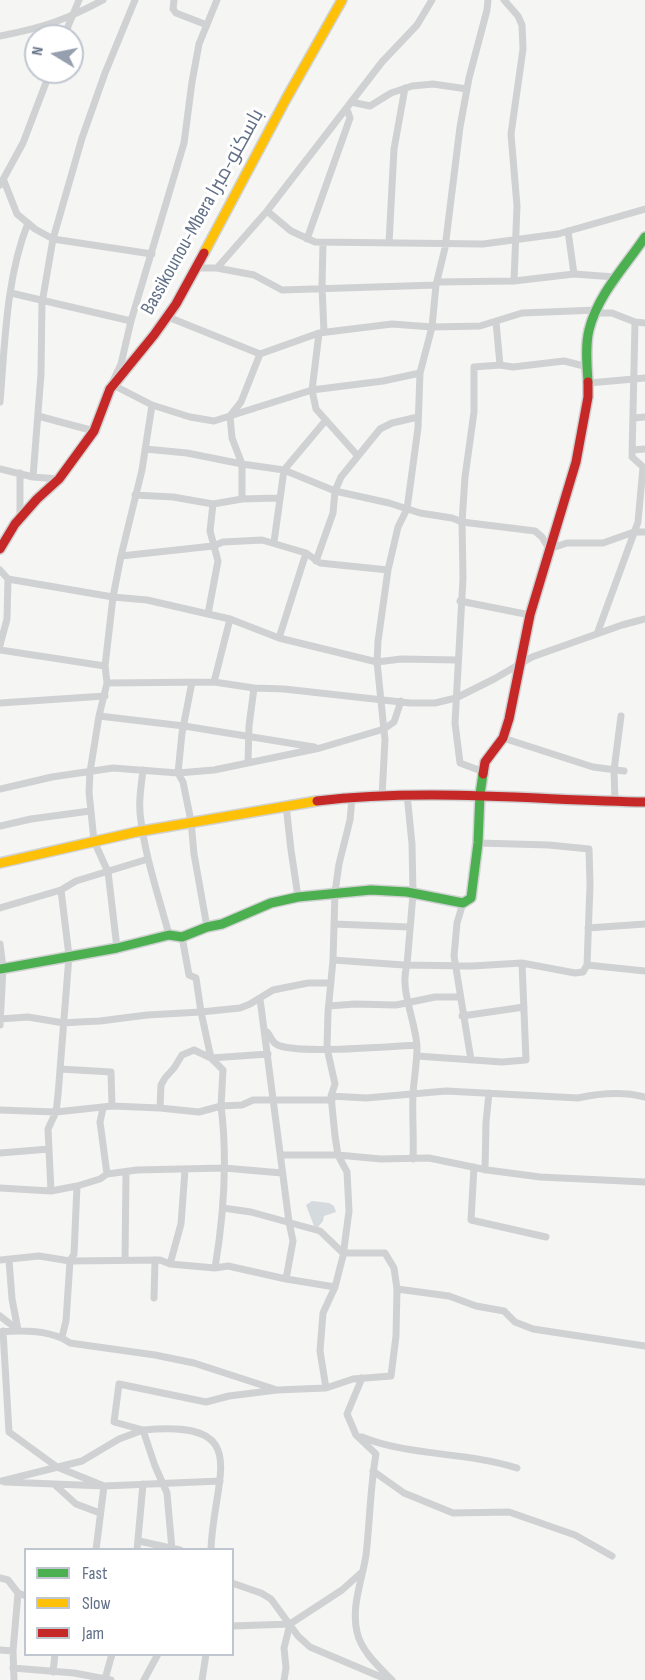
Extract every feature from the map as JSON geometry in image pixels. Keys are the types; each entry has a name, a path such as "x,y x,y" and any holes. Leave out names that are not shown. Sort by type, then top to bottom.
{"street":[{"path":"69,24 79,0"},
{"path":"0,36 51,25 103,0"},
{"path":"33,477 43,300 52,239 82,138 105,73 135,0"},
{"path":"174,0 173,9 176,13 207,25"},
{"path":"217,0 199,44 184,143 131,321 121,364 111,387 152,405 190,417 214,421 312,390 420,374"},
{"name":"Bassikounou-Mbera باسكنو-مبرا","path":"0,549 20,518 59,478 94,431 111,387 168,317 197,268 286,99 342,0"},
{"path":"217,268 267,210 382,62 417,25 432,0"},
{"path":"382,796 384,729 377,662 388,570 398,527 406,509 418,417 420,374 432,327 437,283 446,243 460,127 488,0"},
{"path":"504,0 518,16 522,25 523,49 512,134 517,206 514,281"},
{"path":"0,194 2,183 23,143 45,84"},
{"path":"351,102 370,106 391,93 405,88 433,84 467,89"},
{"path":"389,243 394,149 405,88"},
{"path":"307,239 349,120 349,114 344,111"},
{"path":"2,183 17,214 52,239 152,254"},
{"path":"267,210 282,225 307,239 323,243 483,244 568,231 645,209"},
{"path":"0,402 11,293 21,238 28,223"},
{"path":"568,231 574,274"},
{"path":"1,968 117,948 169,934 182,937 222,924 271,903 298,897 371,890 413,894 463,903 469,901 478,843 480,794 485,762 503,738 530,615 576,462 588,397 590,332 596,312 615,277 645,237"},
{"path":"323,243 322,332 312,390 316,410 357,455"},
{"path":"197,268 217,268 254,275 282,290 514,281 574,274 615,277"},
{"path":"11,293 131,321"},
{"path":"168,317 260,354 322,332 392,324 432,327 480,326 522,313 612,313 635,322 645,323"},
{"path":"496,322 500,365"},
{"path":"597,634 638,522 643,467 632,457 635,322"},
{"path":"242,499 242,464 232,438 230,416 241,402 260,354"},
{"path":"484,772 460,763 455,723 462,578 462,522 465,477 474,412 474,367 500,365 513,367 564,361 588,367"},
{"path":"589,383 645,378"},
{"path":"117,948 108,872 94,841 90,811 90,772 107,683 105,666 113,597 146,449 152,405"},
{"path":"38,416 94,431"},
{"path":"316,561 333,513 336,490 341,477 380,429 392,423 418,417"},
{"path":"634,418 645,417"},
{"path":"274,542 278,498 284,470 326,420"},
{"path":"146,449 187,453 284,470 336,490 420,513 452,518 462,522 535,531 542,537 549,549"},
{"path":"633,450 645,449"},
{"path":"0,469 33,477 59,478"},
{"path":"20,473 20,518"},
{"path":"135,495 173,497 213,504 242,499 278,498"},
{"path":"208,614 218,561 210,531 213,504"},
{"path":"549,549 567,543 603,543 634,532 645,532"},
{"path":"121,556 213,546 223,542 262,540 306,554 320,563 388,570"},
{"path":"279,638 306,554"},
{"path":"0,570 9,579 113,597 147,600 231,619 279,638 377,662 401,659 457,660"},
{"path":"0,645 9,579"},
{"path":"460,601 530,615"},
{"path":"214,682 231,619"},
{"path":"107,683 214,682 254,688 435,703 456,698 521,662 645,619"},
{"path":"0,650 105,666"},
{"path":"192,682 178,758 178,773 183,782 191,821 194,854 207,927"},
{"path":"248,763 254,688"},
{"path":"0,703 105,696"},
{"path":"0,789 52,777 113,768 178,773 214,771 320,748 384,729 394,722 401,701"},
{"path":"99,716 184,726 320,748"},
{"path":"615,802 614,770 621,716"},
{"path":"503,738 593,767 624,771"},
{"path":"143,770 140,799 142,831 169,934"},
{"path":"407,794 412,844 413,894 405,989 417,1045 413,1094 413,1159"},
{"path":"0,863 191,821 352,798 407,794 480,794 645,802"},
{"path":"326,1388 320,1351 323,1313 335,1287 343,1253 348,1201 347,1172 338,1155 332,1098 335,1084 327,1048 335,892 352,798"},
{"path":"286,806 298,897"},
{"path":"0,826 30,819 90,811"},
{"path":"333,960 457,966 522,963 575,974 582,972 587,965 589,849 549,844 478,843"},
{"path":"0,908 62,890 76,881 148,858"},
{"path":"51,1191 48,1129 56,1112 69,956 62,890"},
{"path":"463,903 454,946 459,997 471,1060"},
{"path":"334,924 409,927"},
{"path":"588,928 645,924"},
{"path":"182,937 189,975 196,978 212,1058"},
{"path":"0,944 0,1021 28,1017 64,1023 100,1022 147,1015 240,1008 273,990 308,983 331,983"},
{"path":"417,1056 502,1062 526,1060 522,963"},
{"path":"587,965 645,971"},
{"path":"329,1006 409,1004 435,997 459,997"},
{"path":"260,999 293,1241 286,1279"},
{"path":"462,1016 524,1007"},
{"path":"265,1029 275,1044 293,1049 417,1045"},
{"path":"160,1108 161,1085 182,1055 194,1050 212,1058 223,1070 221,1106 226,1148 223,1208 215,1268"},
{"path":"212,1058 268,1054"},
{"path":"60,1069 111,1072 112,1106"},
{"path":"0,1110 56,1112 112,1106 199,1112 221,1106 242,1105 253,1100 366,1098 446,1091 578,1098 598,1094 630,1093 645,1096"},
{"path":"485,1170 489,1093"},
{"path":"103,1108 100,1122 107,1174"},
{"path":"0,1153 50,1149"},
{"path":"282,1155 338,1155 381,1159 429,1158 485,1170 540,1177 645,1182"},
{"path":"474,1167 471,1220 546,1237"},
{"path":"0,1188 51,1191 77,1186 100,1179 107,1174 137,1170 224,1168 282,1173"},
{"path":"170,1264 181,1224 185,1170"},
{"path":"125,1260 126,1172"},
{"path":"62,1337 66,1321 70,1260 74,1254 77,1186"},
{"path":"143,1430 114,1422 119,1384 206,1402 229,1396 277,1390 326,1388 353,1379 391,1376 398,1289 394,1268 385,1253 343,1253 320,1231 223,1208"},
{"path":"0,1260 39,1256 70,1260 155,1260 170,1264 215,1268 228,1266 335,1287"},
{"path":"9,1260 12,1299 18,1330"},
{"path":"154,1298 155,1260"},
{"path":"398,1289 448,1296 476,1306 504,1311 515,1322 533,1329 645,1346"},
{"path":"0,1316 18,1330"},
{"path":"104,1486 57,1467 9,1432 3,1409 2,1331 18,1330 62,1337 70,1343 194,1363 277,1390"},
{"path":"362,1378 347,1414 356,1435 376,1454 366,1556 356,1612 357,1634 372,1659 390,1680"},
{"path":"1,1481 82,1461 119,1439 143,1430 167,1428 192,1430 208,1435 216,1443 219,1451 220,1481 211,1548"},
{"path":"143,1430 167,1493 175,1548"},
{"path":"356,1435 379,1445 491,1461 517,1468"},
{"path":"373,1471 404,1493 453,1513 509,1512 575,1535 612,1556"},
{"path":"1,1481 104,1486 220,1481"},
{"path":"137,1548 143,1484"},
{"path":"55,1485 76,1503 100,1513"},
{"path":"96,1548 104,1486"},
{"path":"139,1541 170,1548"},
{"path":"234,1626 290,1624 342,1590 362,1572"},
{"path":"0,1578 8,1580 22,1594 13,1651 14,1680"},
{"path":"234,1584 271,1599 310,1647 390,1680"},
{"path":"284,1680 286,1668 284,1648 290,1624"},
{"path":"0,1650 13,1651"},
{"path":"53,1672 55,1656"},
{"path":"13,1668 108,1679 112,1656"},
{"path":"144,1680 157,1656"},
{"path":"202,1680 206,1656"}],"shaded area":[{"path":"312,1201 329,1203 334,1206 336,1212 324,1216 318,1227 314,1226 306,1205"}],"traffic: fast":[{"path":"588,382 587,343 593,317 605,293 645,237"},
{"path":"0,969 117,948 169,935 182,937 222,924 271,903 298,897 371,890 407,892 463,903 471,898 483,774"}],"traffic: slow":[{"path":"204,253 342,0"},
{"path":"0,863 136,832 317,801"}],"traffic: jam":[{"path":"0,549 15,524 59,479 94,431 110,389 176,304 204,253"},
{"path":"483,774 485,762 503,738 509,719 530,615 576,462 588,397 588,382"},
{"path":"317,801 358,797 440,795 645,802"}]}
